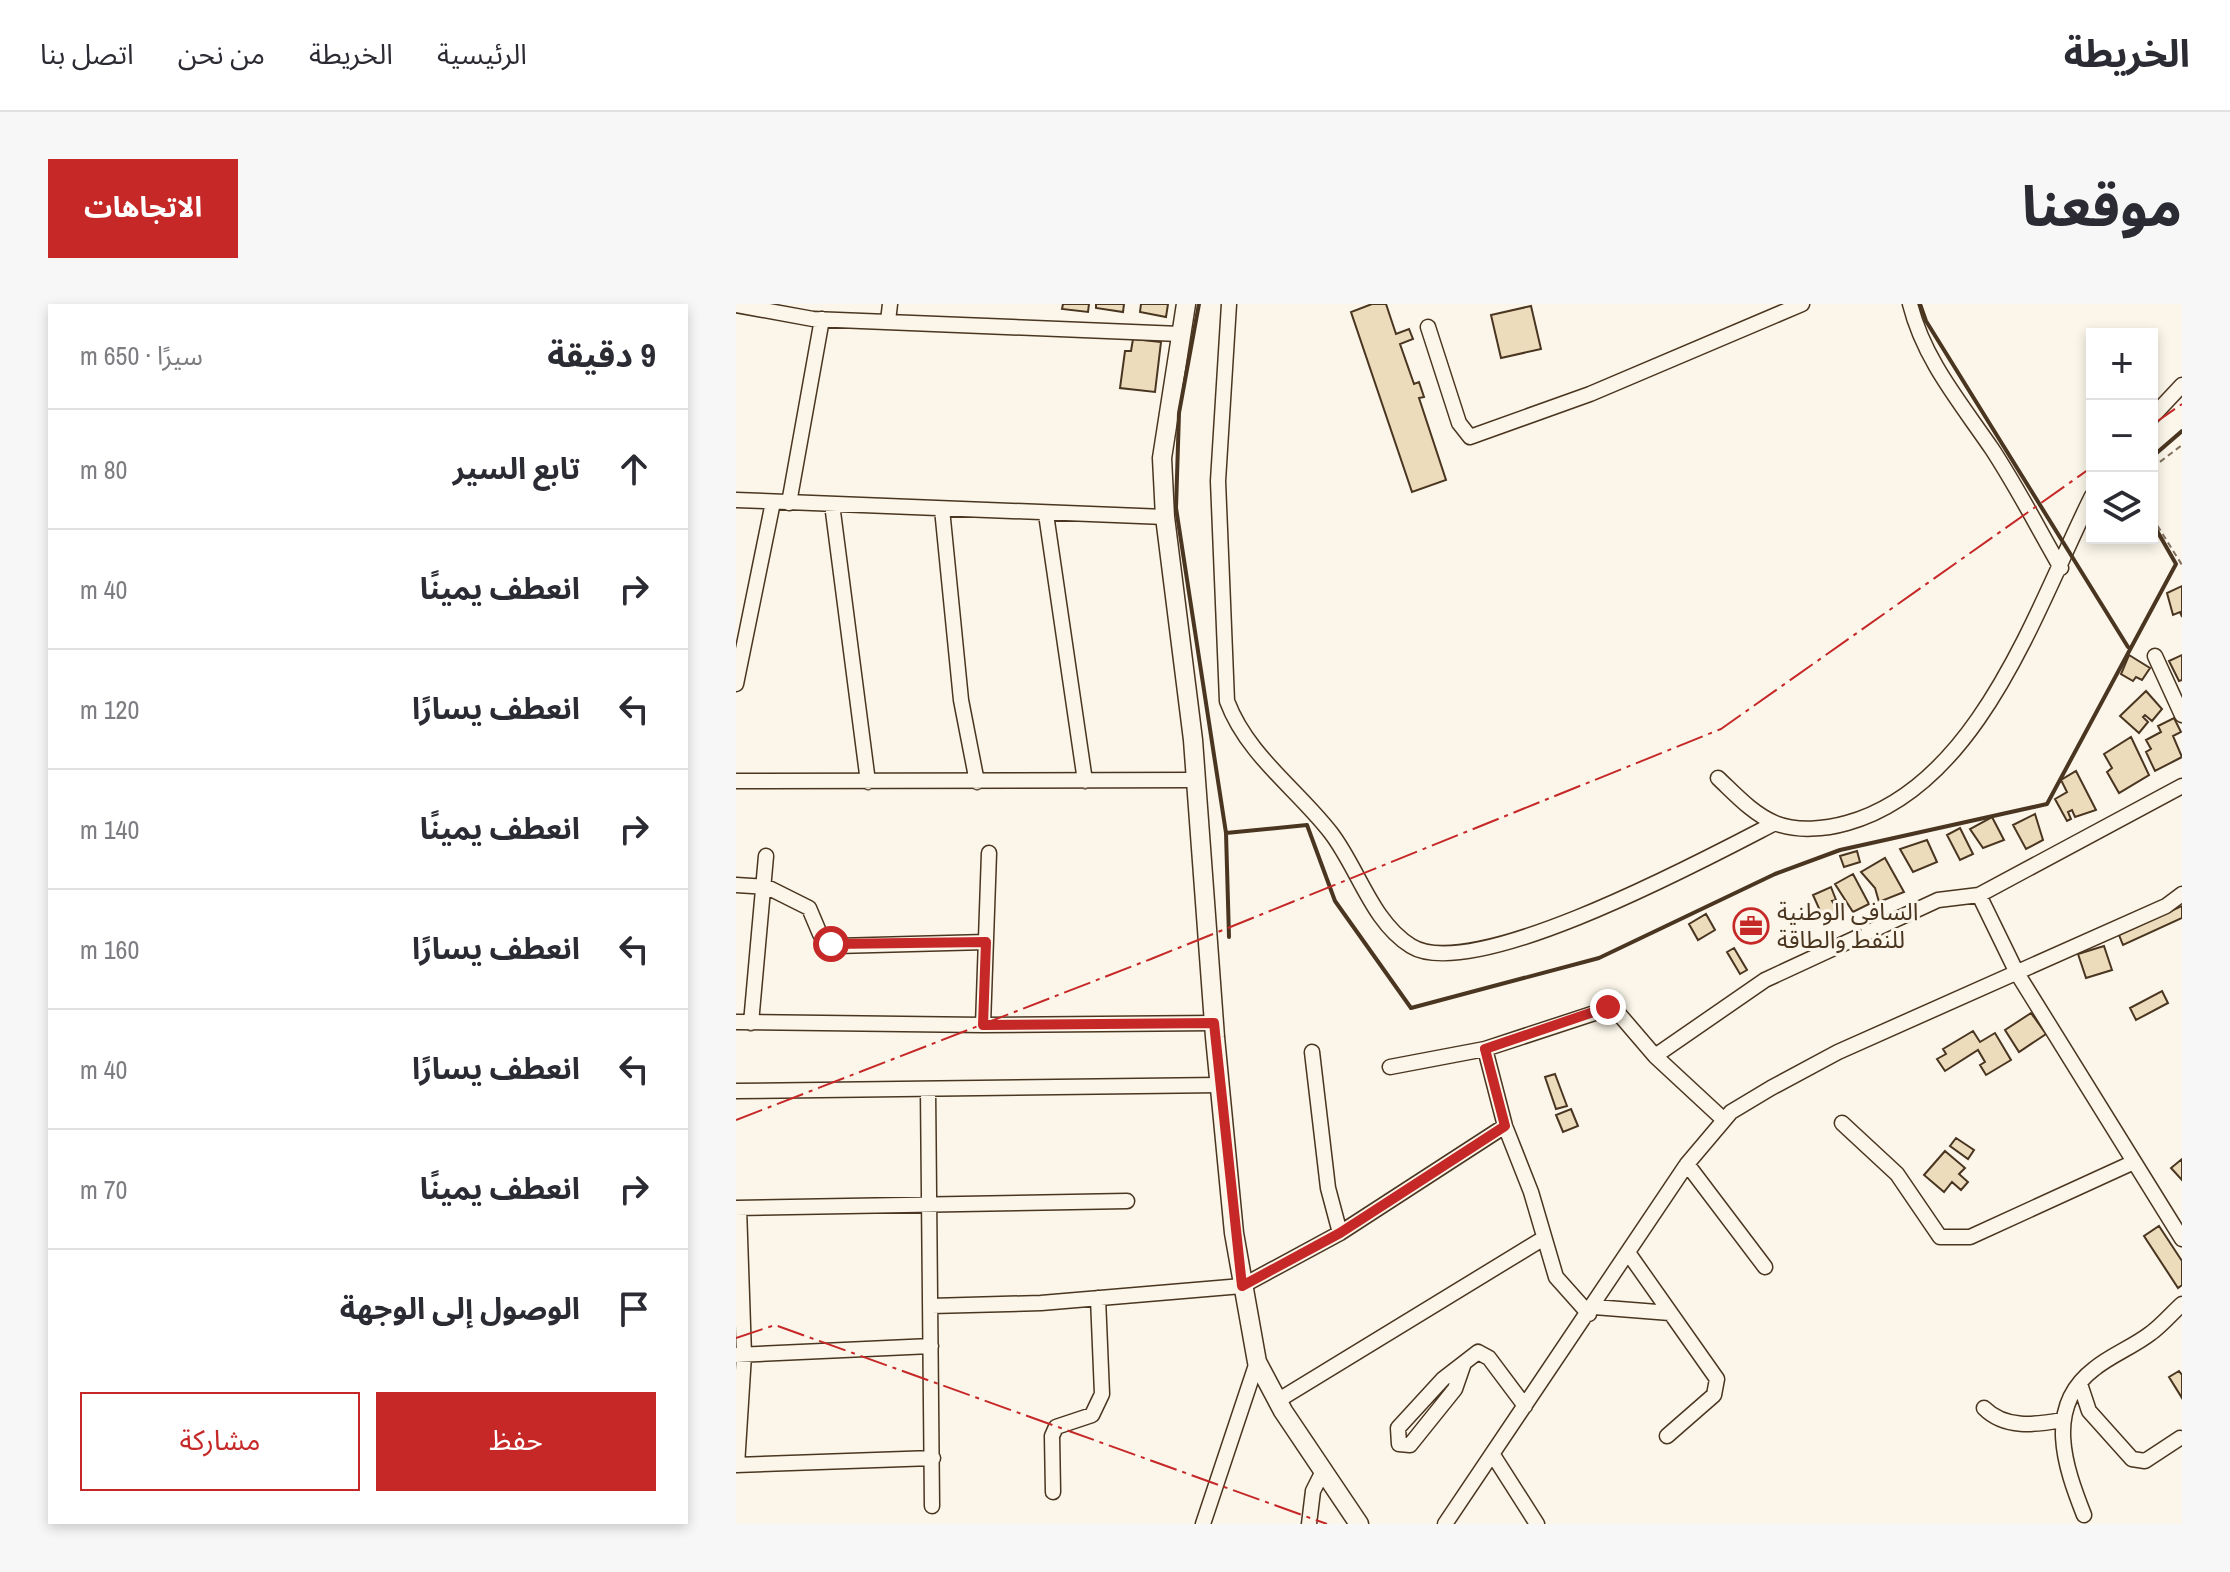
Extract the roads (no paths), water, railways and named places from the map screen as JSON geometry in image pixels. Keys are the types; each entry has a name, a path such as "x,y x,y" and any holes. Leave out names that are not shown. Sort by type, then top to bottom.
{"main road":[{"path":"1186,304 1162,458 1165,517 1196,780 1214,1023 1242,1286 1257,1362 1277,1401 1359,1524"}],"street":[{"path":"888,321 890,304"},
{"path":"1229,304 1218,481 1227,701 1233,717 1271,769 1330,831 1381,916 1409,945 1427,954 1467,953 1541,930 1599,909 1775,823"},
{"path":"1428,327 1459,423 1470,437 1590,394 1802,304"},
{"path":"1910,304 1926,349 1945,384 1993,451 2061,568"},
{"path":"736,305 822,319 1180,334"},
{"path":"789,503 822,319"},
{"path":"2158,411 2182,385"},
{"path":"736,500 1165,517"},
{"path":"736,684 773,502"},
{"path":"832,504 868,782"},
{"path":"942,509 961,700 977,782"},
{"path":"1718,778 1741,800 1775,823 1804,828 1834,826 1866,818 1895,803 1934,772 1985,706 2061,568 2086,510"},
{"path":"1046,514 1085,781"},
{"path":"2155,656 2182,715"},
{"path":"736,781 1196,780"},
{"path":"1655,1056 1765,980 1938,900 1979,895 2182,786"},
{"path":"983,1025 989,853"},
{"path":"766,856 744,1022 983,1025 1214,1023"},
{"path":"736,885 763,886 809,908 820,934 836,946 986,942"},
{"path":"1445,1524 1687,1164 1724,1120 1771,1088 1838,1052 2166,906 2182,894"},
{"path":"1979,895 2017,973 2182,1239"},
{"path":"1390,1067 1485,1049 1608,1007 1619,1012 1655,1056 1724,1120"},
{"path":"1485,1049 1505,1126 1556,1277 1591,1310 1670,1313"},
{"path":"1312,1052 1328,1188 1340,1233"},
{"path":"736,1091 1220,1085"},
{"path":"928,1090 932,1506"},
{"path":"1842,1123 1897,1174 1940,1237 1970,1237 2134,1162"},
{"path":"931,1306 1098,1298 1242,1286 1340,1233 1505,1126"},
{"path":"1687,1164 1765,1267"},
{"path":"933,1458 737,1465 740,1355 738,1208 1127,1201"},
{"path":"1277,1401 1544,1238"},
{"path":"1629,1254 1718,1384 1714,1395 1667,1436"},
{"path":"1053,1492 1052,1436 1056,1427 1092,1415 1102,1394 1098,1298"},
{"path":"2084,1515 2066,1470 2062,1420 2080,1384 2092,1370 2153,1332 2182,1304"},
{"path":"740,1355 931,1346"},
{"path":"1464,1363 1455,1389 1410,1445 1399,1444 1398,1428 1464,1363 1478,1352 1484,1353 1525,1406"},
{"path":"1203,1524 1257,1362"},
{"path":"2080,1384 2089,1411 2132,1459 2145,1461 2180,1438"},
{"path":"1984,1408 1992,1416 2008,1422 2036,1425 2062,1420"},
{"path":"1493,1455 1537,1524"},
{"path":"1309,1524 1313,1491 1323,1471"}],"place":[{"name":"السافي الوطنية للنفط والطاقة","path":"1751,926"}]}
